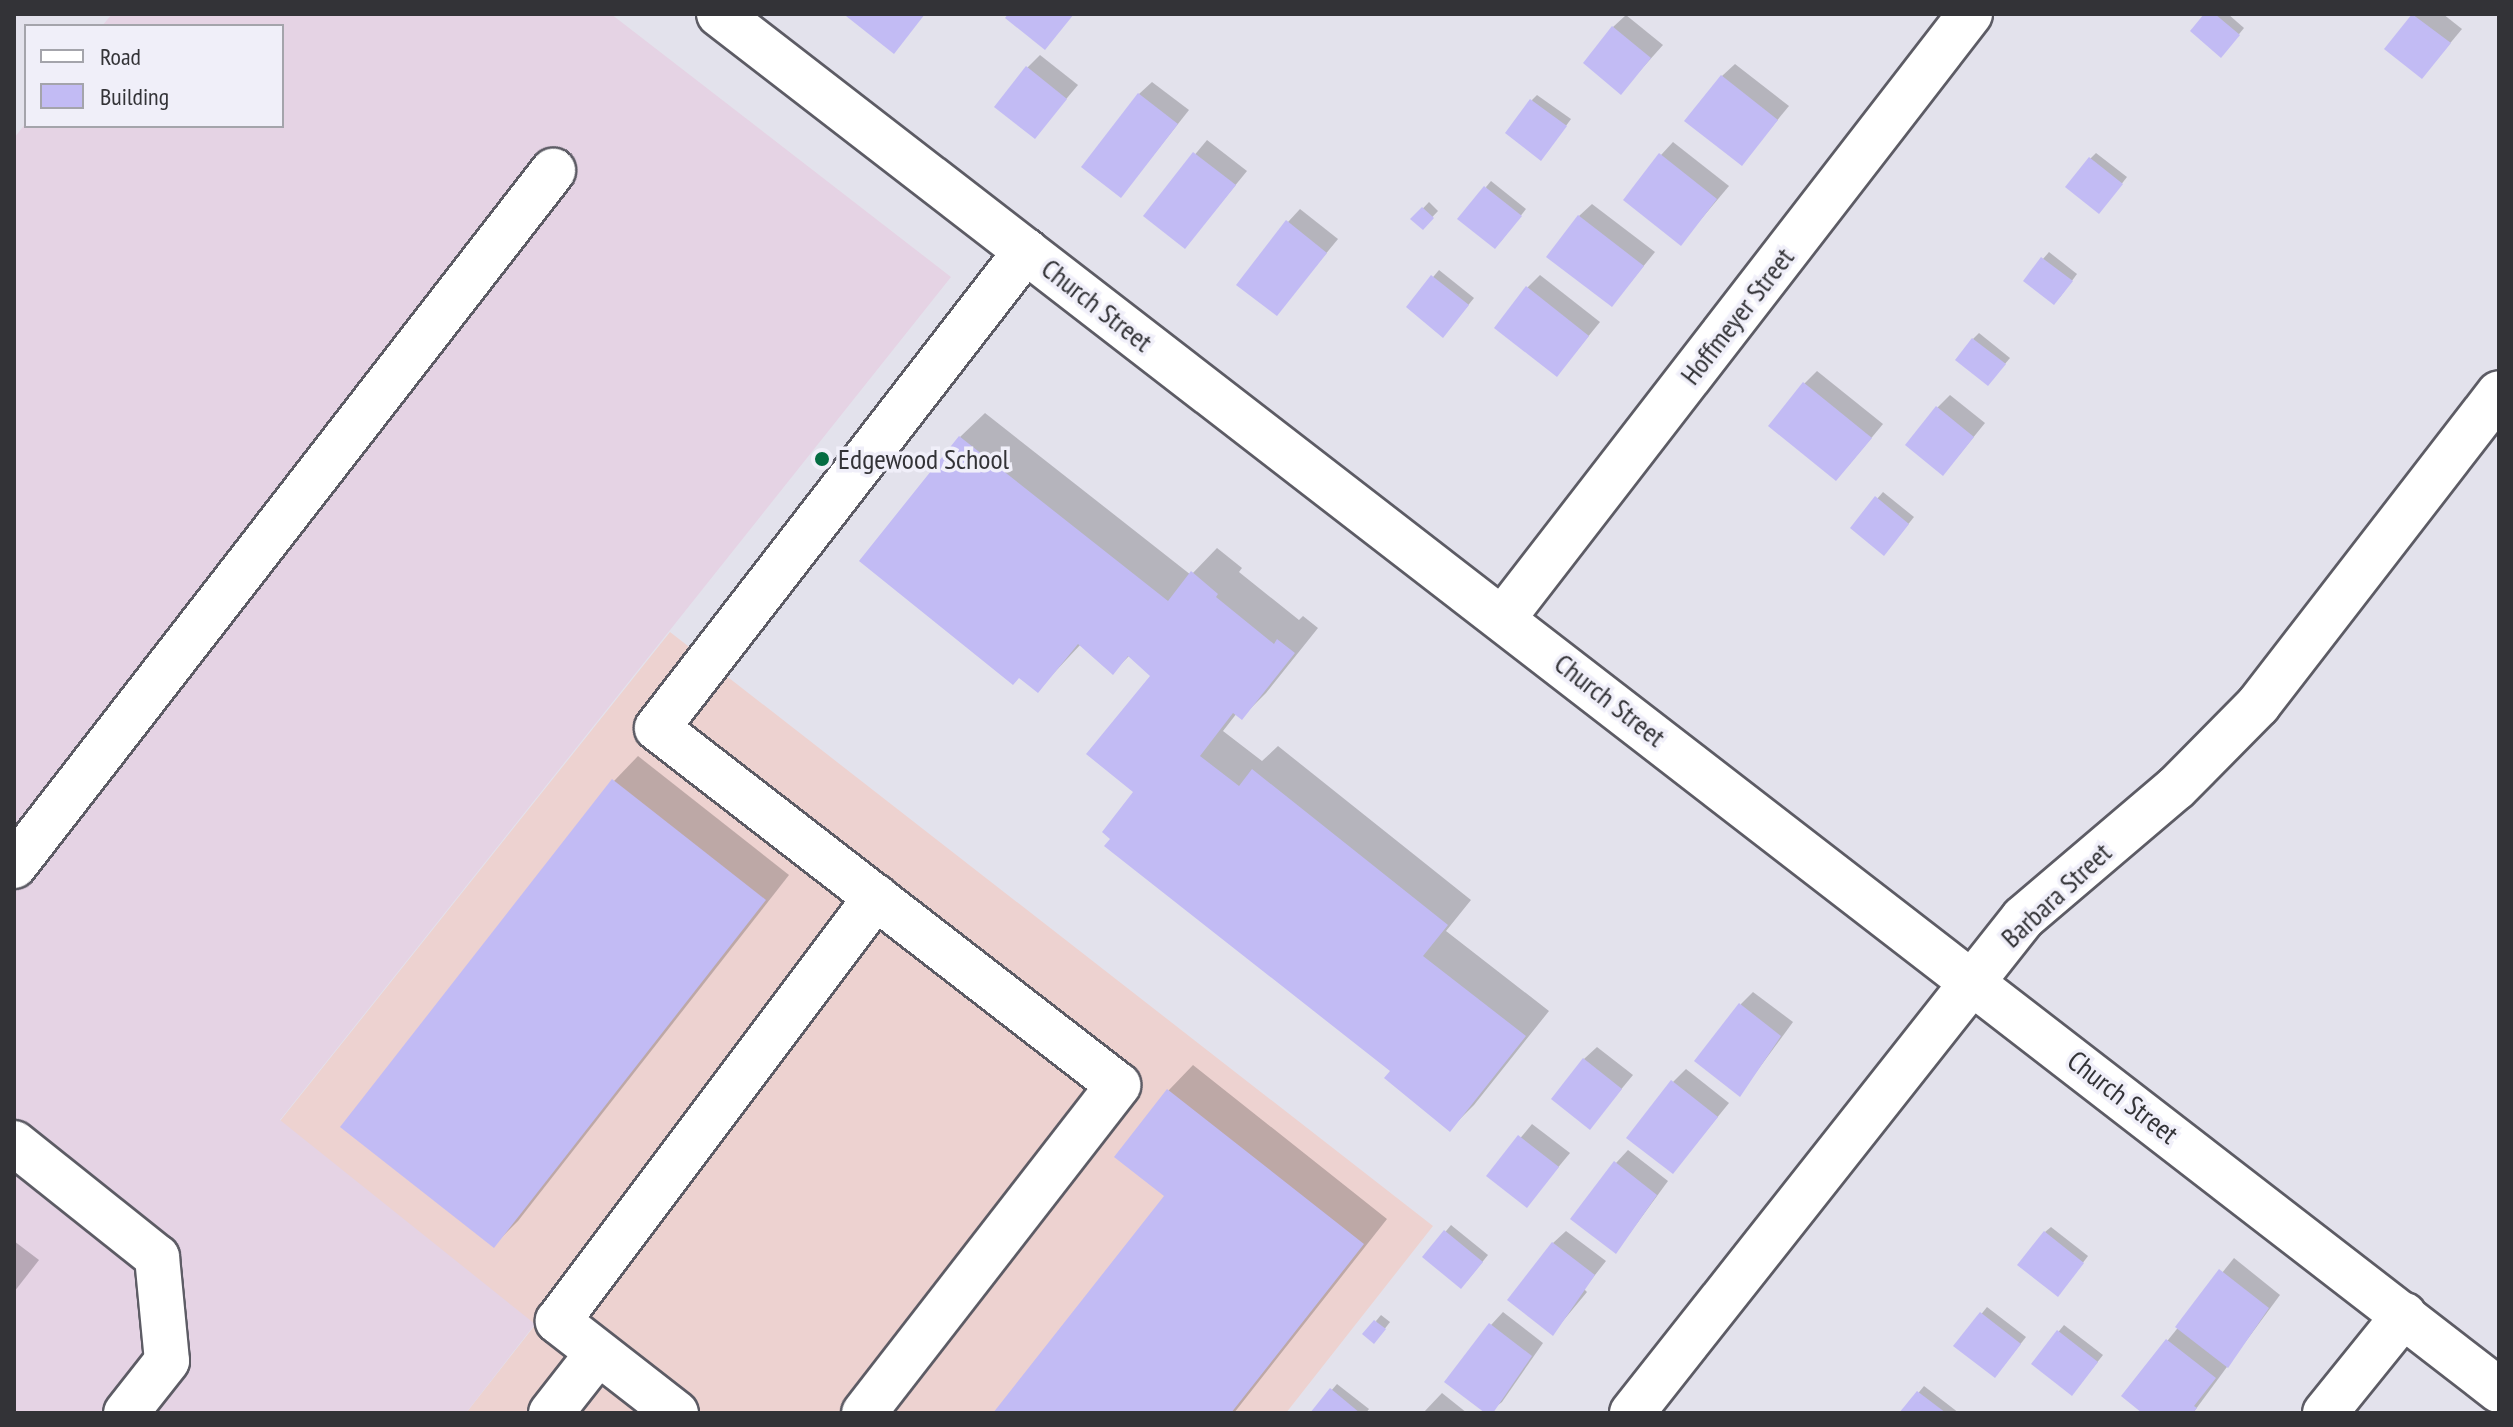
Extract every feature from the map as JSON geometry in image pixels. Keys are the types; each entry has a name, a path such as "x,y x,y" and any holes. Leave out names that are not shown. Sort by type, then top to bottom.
{"street":[{"name":"Church Street","path":"719,14 1504,617 2404,1315 2492,1370"},
{"name":"Hoffmeyer Street","path":"1504,617 1970,14"},
{"path":"14,866 553,171"},
{"path":"864,1413 1118,1085 657,728 1026,251"},
{"name":"Barbara Street","path":"1632,1413 2023,918 2176,788 2258,705 2499,393"},
{"path":"676,1413 558,1321 876,897"},
{"path":"14,1143 157,1257 167,1361 126,1413"},
{"path":"2325,1413 2404,1315"},
{"path":"551,1413 598,1353"}],"shaded area":[{"path":"112,14 611,14 951,277 280,1120 535,1324 466,1413 14,1413 14,138 24,126 24,128 284,128 284,24 104,24"},
{"path":"670,632 1433,1226 1286,1413 466,1413 535,1325 280,1121"}],"building":[{"path":"925,14 894,54 846,16"},
{"path":"1008,14 1074,14 1045,50 1005,18"},
{"path":"2204,14 2215,14 2240,35 2221,58 2190,31"},
{"path":"2412,14 2451,43 2422,79 2384,49"},
{"path":"1612,26 1651,58 1621,95 1583,63"},
{"path":"1026,66 1067,99 1035,139 994,107"},
{"path":"1721,75 1778,120 1742,166 1684,121"},
{"path":"1138,93 1178,124 1121,198 1081,167"},
{"path":"1530,99 1567,126 1541,161 1505,133"},
{"path":"1193,152 1236,185 1185,249 1143,216"},
{"path":"1659,153 1717,199 1681,246 1623,200"},
{"path":"2089,157 2123,184 2099,214 2065,187"},
{"path":"1484,186 1522,216 1495,249 1457,219"},
{"path":"1422,207 1434,218 1423,230 1410,219"},
{"path":"1578,215 1644,266 1612,307 1546,257"},
{"path":"1286,220 1327,253 1277,316 1236,285"},
{"path":"2041,257 2073,281 2054,305 2023,281"},
{"path":"1431,275 1469,305 1443,338 1406,307"},
{"path":"1526,286 1589,336 1557,377 1494,328"},
{"path":"1972,338 2006,364 1988,386 1955,360"},
{"path":"1803,382 1872,438 1836,481 1768,426"},
{"path":"1936,406 1974,437 1943,476 1905,445"},
{"path":"959,436 1168,601 1191,571 1218,594 1216,597 1274,644 1277,639 1295,653 1242,720 1233,713 1200,756 1239,786 1252,769 1448,925 1423,956 1526,1036 1450,1132 1384,1078 1390,1071 1104,846 1110,839 1102,832 1133,792 1086,754 1150,676 1128,656 1113,675 1078,644 1038,693 1019,678 1013,685 859,561"},
{"path":"1875,496 1909,524 1884,556 1850,528"},
{"path":"612,779 766,900 494,1248 340,1127"},
{"path":"1739,1003 1781,1036 1740,1097 1694,1061"},
{"path":"1583,1058 1622,1089 1590,1130 1551,1099"},
{"path":"1671,1080 1718,1117 1673,1174 1626,1138"},
{"path":"1167,1089 1364,1244 1231,1413 993,1413 1164,1196 1114,1157"},
{"path":"1518,1135 1559,1167 1527,1208 1486,1176"},
{"path":"1614,1161 1657,1195 1616,1254 1570,1219"},
{"path":"1444,1230 1483,1262 1461,1289 1422,1257"},
{"path":"2044,1231 2084,1263 2058,1297 2017,1265"},
{"path":"1552,1242 1595,1275 1553,1336 1507,1300"},
{"path":"2219,1269 2269,1308 2228,1368 2175,1327"},
{"path":"1980,1312 2021,1344 1995,1378 1953,1346"},
{"path":"1374,1320 1386,1329 1374,1344 1362,1334"},
{"path":"1489,1323 1532,1356 1493,1413 1485,1413 1444,1382"},
{"path":"2057,1330 2098,1362 2072,1396 2031,1364"},
{"path":"2166,1339 2216,1378 2194,1406 2197,1408 2193,1413 2142,1413 2121,1396"},
{"path":"1330,1388 1360,1413 1310,1413"},
{"path":"1917,1391 1946,1413 1899,1413"}],"place":[{"name":"Edgewood School","path":"822,459"}]}
